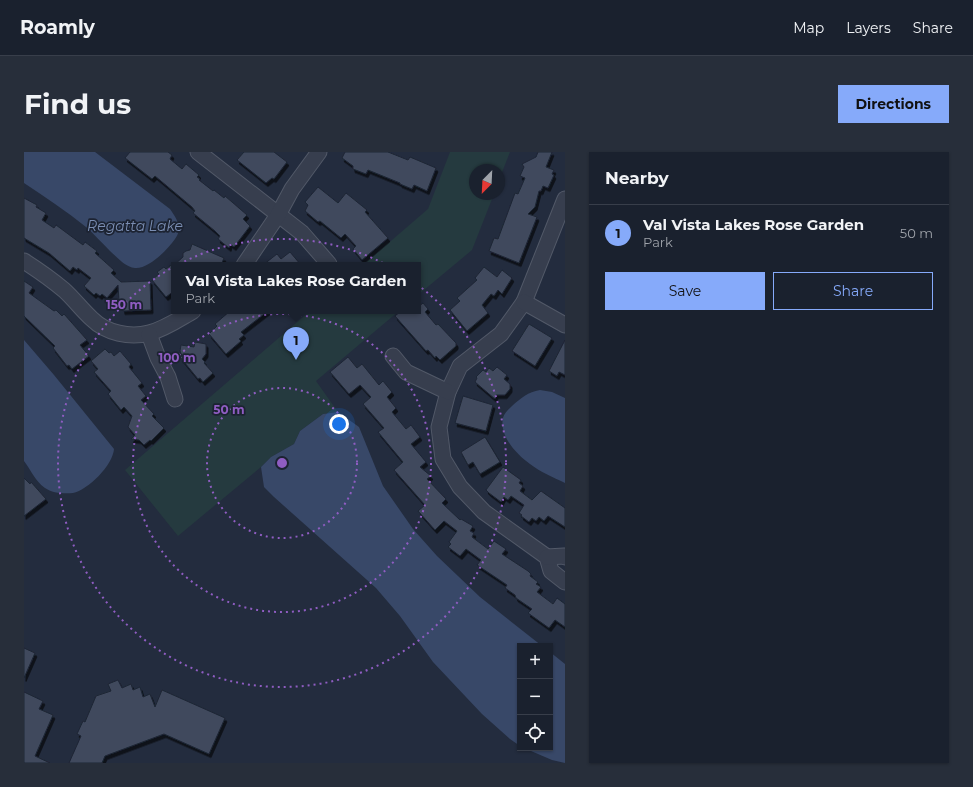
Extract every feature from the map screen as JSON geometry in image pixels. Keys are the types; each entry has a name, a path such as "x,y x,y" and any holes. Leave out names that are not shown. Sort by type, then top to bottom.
{"street":[{"path":"198,152 302,233 327,262"},
{"path":"247,262 278,215 292,189 319,152"},
{"path":"565,199 524,302 500,334 460,366 448,392 439,427 443,459 460,487 484,512 547,558 551,571 565,582"},
{"path":"24,261 43,273 65,291 92,320 102,327 120,334 149,334 172,324 188,314"},
{"path":"524,302 565,325"},
{"path":"149,334 158,358 168,377 175,399"},
{"path":"393,356 406,372 448,392"},
{"path":"547,558 565,557"}],"green space":[{"path":"450,152 510,152 505,165 469,164 469,200 492,200 472,250 421,292 421,262 366,262 428,209"},
{"path":"307,314 395,314 316,381 338,412 323,414 300,431 294,444 271,457 178,536 125,470"}],"water":[{"name":"Regatta Lake","path":"24,152 95,152 170,209 175,216 179,227 179,231 175,239 152,262 135,268 128,266 118,259 86,227 24,183"},
{"path":"24,340 114,449 113,455 105,469 92,482 79,491 73,493 58,493 45,488 36,479 24,461"},
{"path":"540,390 552,392 565,398 565,483 538,470 520,456 506,438 502,425 504,415 515,403 532,392"},
{"path":"338,412 359,427 383,486 413,529 437,556 480,597 538,643 517,643 517,744 482,714 433,662 400,616 376,588 264,487 261,467 271,457 294,444 300,431 323,414"},
{"path":"553,654 565,664 565,763 552,760 531,751 553,751"}],"building":[{"path":"130,152 168,152 172,155 170,159 182,169 186,164 199,175 197,177 200,179 199,180 224,198 225,196 247,215 243,219 250,226 234,247 230,244 229,248 218,239 220,236 215,231 193,213 195,211 192,207 155,176 152,179 125,158"},
{"path":"244,152 274,152 287,162 274,179 272,178 266,183 237,160"},
{"path":"345,152 388,152 408,160 410,157 436,168 427,191 414,185 412,189 368,170 366,174 353,169 353,166 342,158"},
{"path":"538,152 552,152 546,167 554,170 552,174 554,175 548,188 543,186 541,191 539,191 535,207 528,214 537,217 519,263 489,251 494,238 498,239 515,193 518,194 525,178 520,176 524,167 522,164 536,157"},
{"path":"318,187 338,203 346,193 367,210 365,212 388,238 362,260 353,249 356,246 345,234 341,238 305,211 308,205 305,202"},
{"path":"24,198 37,205 36,207 46,213 42,220 54,228 56,225 83,245 85,242 97,251 95,253 114,270 111,273 121,282 150,281 151,310 123,311 122,301 119,301 118,285 107,298 102,294 100,296 96,293 94,295 84,286 91,278 78,268 77,270 73,267 70,271 49,253 24,238"},
{"path":"192,244 224,258 222,262 177,262 183,257 183,253 190,250"},
{"path":"290,252 298,262 267,262 277,254 281,259"},
{"path":"171,265 171,293 166,297 152,280 159,274 157,272 164,267 166,269"},
{"path":"484,267 497,277 502,270 512,278 502,294 498,290 494,296 491,294 482,305 488,313 467,331 450,310 460,301 457,298 477,280 475,278"},
{"path":"24,281 33,287 29,293 54,311 56,310 62,316 64,314 87,340 80,345 89,356 72,369 69,365 67,366 53,348 55,346 24,316"},
{"path":"423,303 428,309 425,312 436,325 438,324 456,343 456,346 440,360 436,356 435,358 428,350 426,351 395,316 397,314 421,314 421,305"},
{"path":"227,314 264,314 241,332 244,335 239,339 241,341 226,354 209,334 217,326 215,324"},
{"path":"529,324 552,338 535,366 512,351"},
{"path":"565,340 565,375 559,372 557,376 549,371"},
{"path":"195,342 206,344 206,354 202,359 213,373 203,382 200,378 198,379 180,357 182,356 180,351 181,345 194,347"},
{"path":"105,349 109,353 111,352 114,356 120,351 131,364 129,367 142,383 138,386 146,396 141,400 154,414 152,416 164,428 151,441 150,440 144,445 139,440 131,439 135,435 128,427 132,416 124,407 121,410 108,394 111,391 94,372 98,369 91,361"},
{"path":"348,357 357,368 362,364 379,385 383,381 392,392 387,397 396,408 392,412 406,429 411,425 420,437 411,444 426,462 420,467 431,476 427,479 446,499 442,503 460,520 461,519 473,526 470,531 474,533 472,537 488,549 494,541 506,549 502,554 528,571 531,574 530,576 538,582 536,584 541,587 537,592 553,604 557,598 565,604 565,627 555,620 549,628 528,613 532,609 505,588 507,585 477,565 481,560 466,549 460,556 448,547 451,544 449,542 457,531 444,521 435,530 418,511 425,505 394,470 403,462 378,432 384,428 363,404 371,397 360,385 349,394 330,372"},
{"path":"497,367 507,375 504,379 510,384 510,389 505,395 496,395 495,399 475,382 476,377 483,370 486,372 489,368 493,371"},
{"path":"463,396 493,405 486,431 455,423"},
{"path":"485,437 500,462 480,474 473,462 468,465 461,452"},
{"path":"503,467 521,480 519,483 523,486 520,491 532,500 541,491 565,508 565,527 548,516 544,521 539,517 536,521 532,518 529,522 519,513 524,505 511,496 508,500 504,497 501,502 489,493 486,490"},
{"path":"24,478 30,484 31,482 46,499 24,516"},
{"path":"24,648 35,653 24,678"},
{"path":"118,680 122,688 131,684 133,690 140,687 143,697 150,694 155,707 162,690 225,718 209,754 164,734 105,756 102,763 69,763 81,736 77,734 83,721 85,722 96,696 111,691 108,684"},
{"path":"24,692 43,701 39,709 53,715 35,756 50,763 24,763"}],"place":[{"name":"Val Vista Lakes Rose Garden","path":"296,360"}]}
